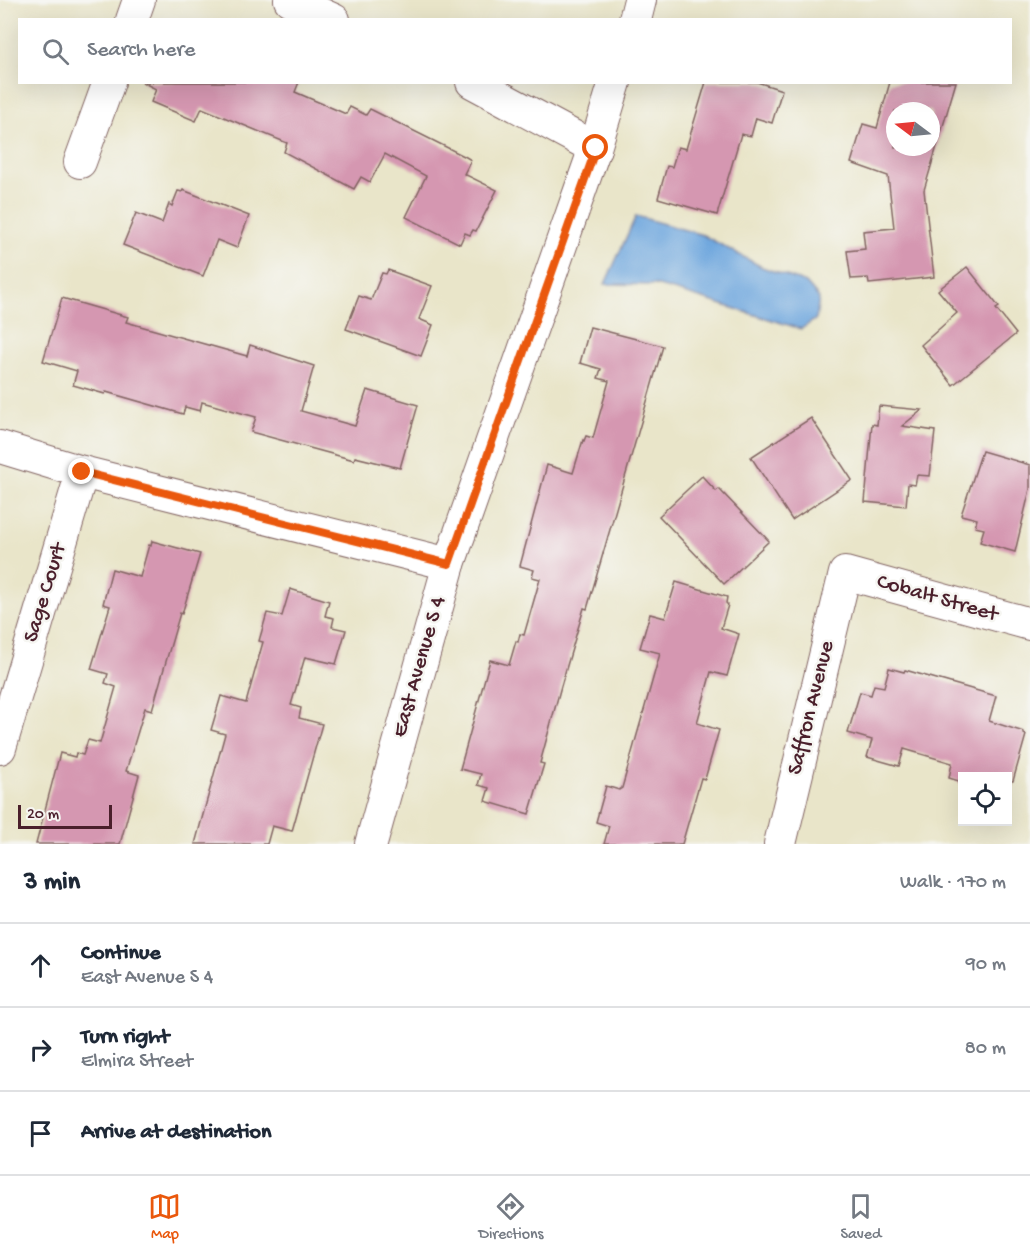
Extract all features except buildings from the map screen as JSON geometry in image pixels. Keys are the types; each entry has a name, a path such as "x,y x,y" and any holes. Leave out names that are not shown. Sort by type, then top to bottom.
{"street":[{"path":"133,18 139,0"},
{"path":"290,0 330,18"},
{"path":"635,18 640,0"},
{"path":"80,162 108,84"},
{"path":"476,84 596,148"},
{"name":"East Avenue S 4","path":"371,844 449,564 596,148 614,84"},
{"path":"0,447 82,472 449,564"},
{"name":"Sage Court","path":"0,748 82,472"},
{"name":"Cobalt Street","path":"845,573 1030,624"},
{"name":"Saffron Avenue","path":"780,844 845,573"}],"water":[{"path":"636,216 703,235 762,267 806,283 819,298 816,319 801,329 655,285 605,284"}],"route":[{"path":"82,472 449,564 596,148"}]}
